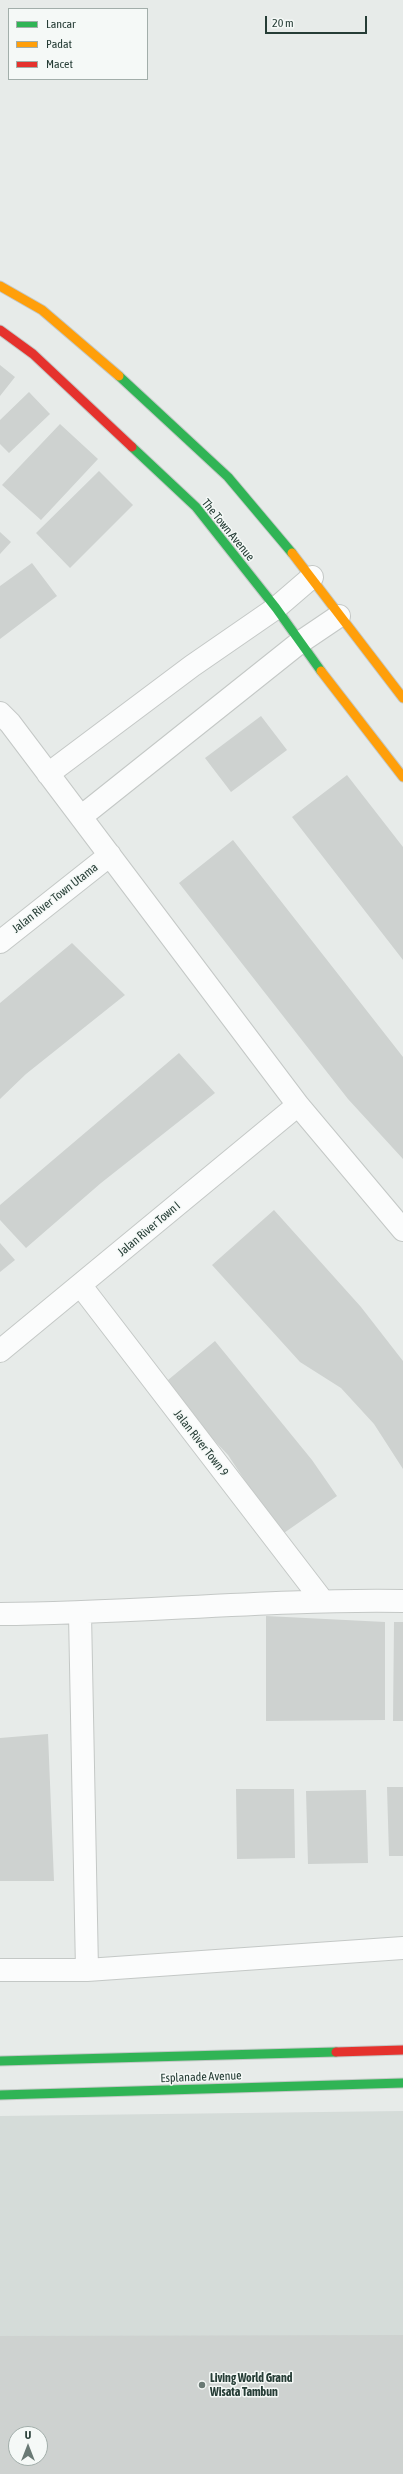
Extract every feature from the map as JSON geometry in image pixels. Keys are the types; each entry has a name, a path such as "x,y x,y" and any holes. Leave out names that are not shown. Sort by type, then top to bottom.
{"street":[{"path":"0,286 42,310 148,401 228,477 312,577 339,616 403,698"},
{"name":"The Town Avenue","path":"0,330 33,354 196,507 276,608 299,643 403,777"},
{"path":"48,774 192,666 276,608 312,577"},
{"path":"82,816 299,643 339,616"},
{"path":"3,722 82,816 298,1105 403,1230"},
{"name":"Jalan River Town Utama","path":"0,942 110,855"},
{"name":"Jalan River Town I","path":"0,1351 81,1286 298,1105"},
{"name":"Jalan River Town 9","path":"81,1286 322,1600"},
{"path":"0,1614 80,1614 322,1600 403,1601"},
{"path":"80,1614 87,1970"},
{"path":"0,1970 87,1970 403,1948"},
{"name":"Esplanade Avenue","path":"0,2061 403,2050"},
{"name":"Esplanade Avenue","path":"0,2095 403,2083"}],"shaded area":[{"path":"403,2111 403,2474 0,2474 0,2116"}],"building":[{"path":"0,365 15,377 0,396"},
{"path":"29,392 50,414 9,453 0,444 0,420"},
{"path":"60,424 98,459 41,520 2,485"},
{"path":"99,471 133,505 70,568 36,533"},
{"path":"0,532 11,542 0,554"},
{"path":"32,563 57,596 0,639 0,586"},
{"path":"261,716 287,750 231,792 205,758"},
{"path":"347,775 403,847 403,960 292,817"},
{"path":"233,840 403,1057 403,1159 348,1099 179,883"},
{"path":"72,943 125,995 26,1074 0,1099 0,1003"},
{"path":"179,1053 215,1093 101,1183 26,1248 0,1220 0,1205"},
{"path":"274,1210 361,1307 403,1361 403,1469 374,1424 341,1388 300,1362 212,1265"},
{"path":"0,1243 15,1260 0,1272"},
{"path":"215,1341 312,1460 337,1496 281,1535 228,1455 162,1385"},
{"path":"266,1616 385,1622 385,1720 266,1721"},
{"path":"394,1622 403,1622 403,1721 393,1721"},
{"path":"48,1734 54,1881 0,1881 0,1738"},
{"path":"387,1787 403,1787 403,1856 389,1856"},
{"path":"236,1789 294,1789 295,1858 237,1859"},
{"path":"366,1790 368,1863 308,1864 306,1791"},
{"name":"Living World Grand Wisata Tambun","path":"403,2335 403,2474 0,2474 0,2336"}],"traffic: fast":[{"path":"119,376 228,477 292,553"},
{"path":"132,447 196,507 276,608 321,671"},
{"path":"0,2061 336,2052"},
{"path":"0,2095 403,2083"}],"traffic: slow":[{"path":"0,286 42,310 119,376"},
{"path":"292,553 403,698"},
{"path":"321,671 403,777"}],"traffic: jam":[{"path":"0,330 33,354 132,447"},
{"path":"336,2052 403,2050"}],"place":[{"name":"Living World Grand Wisata Tambun","path":"202,2385"}]}
